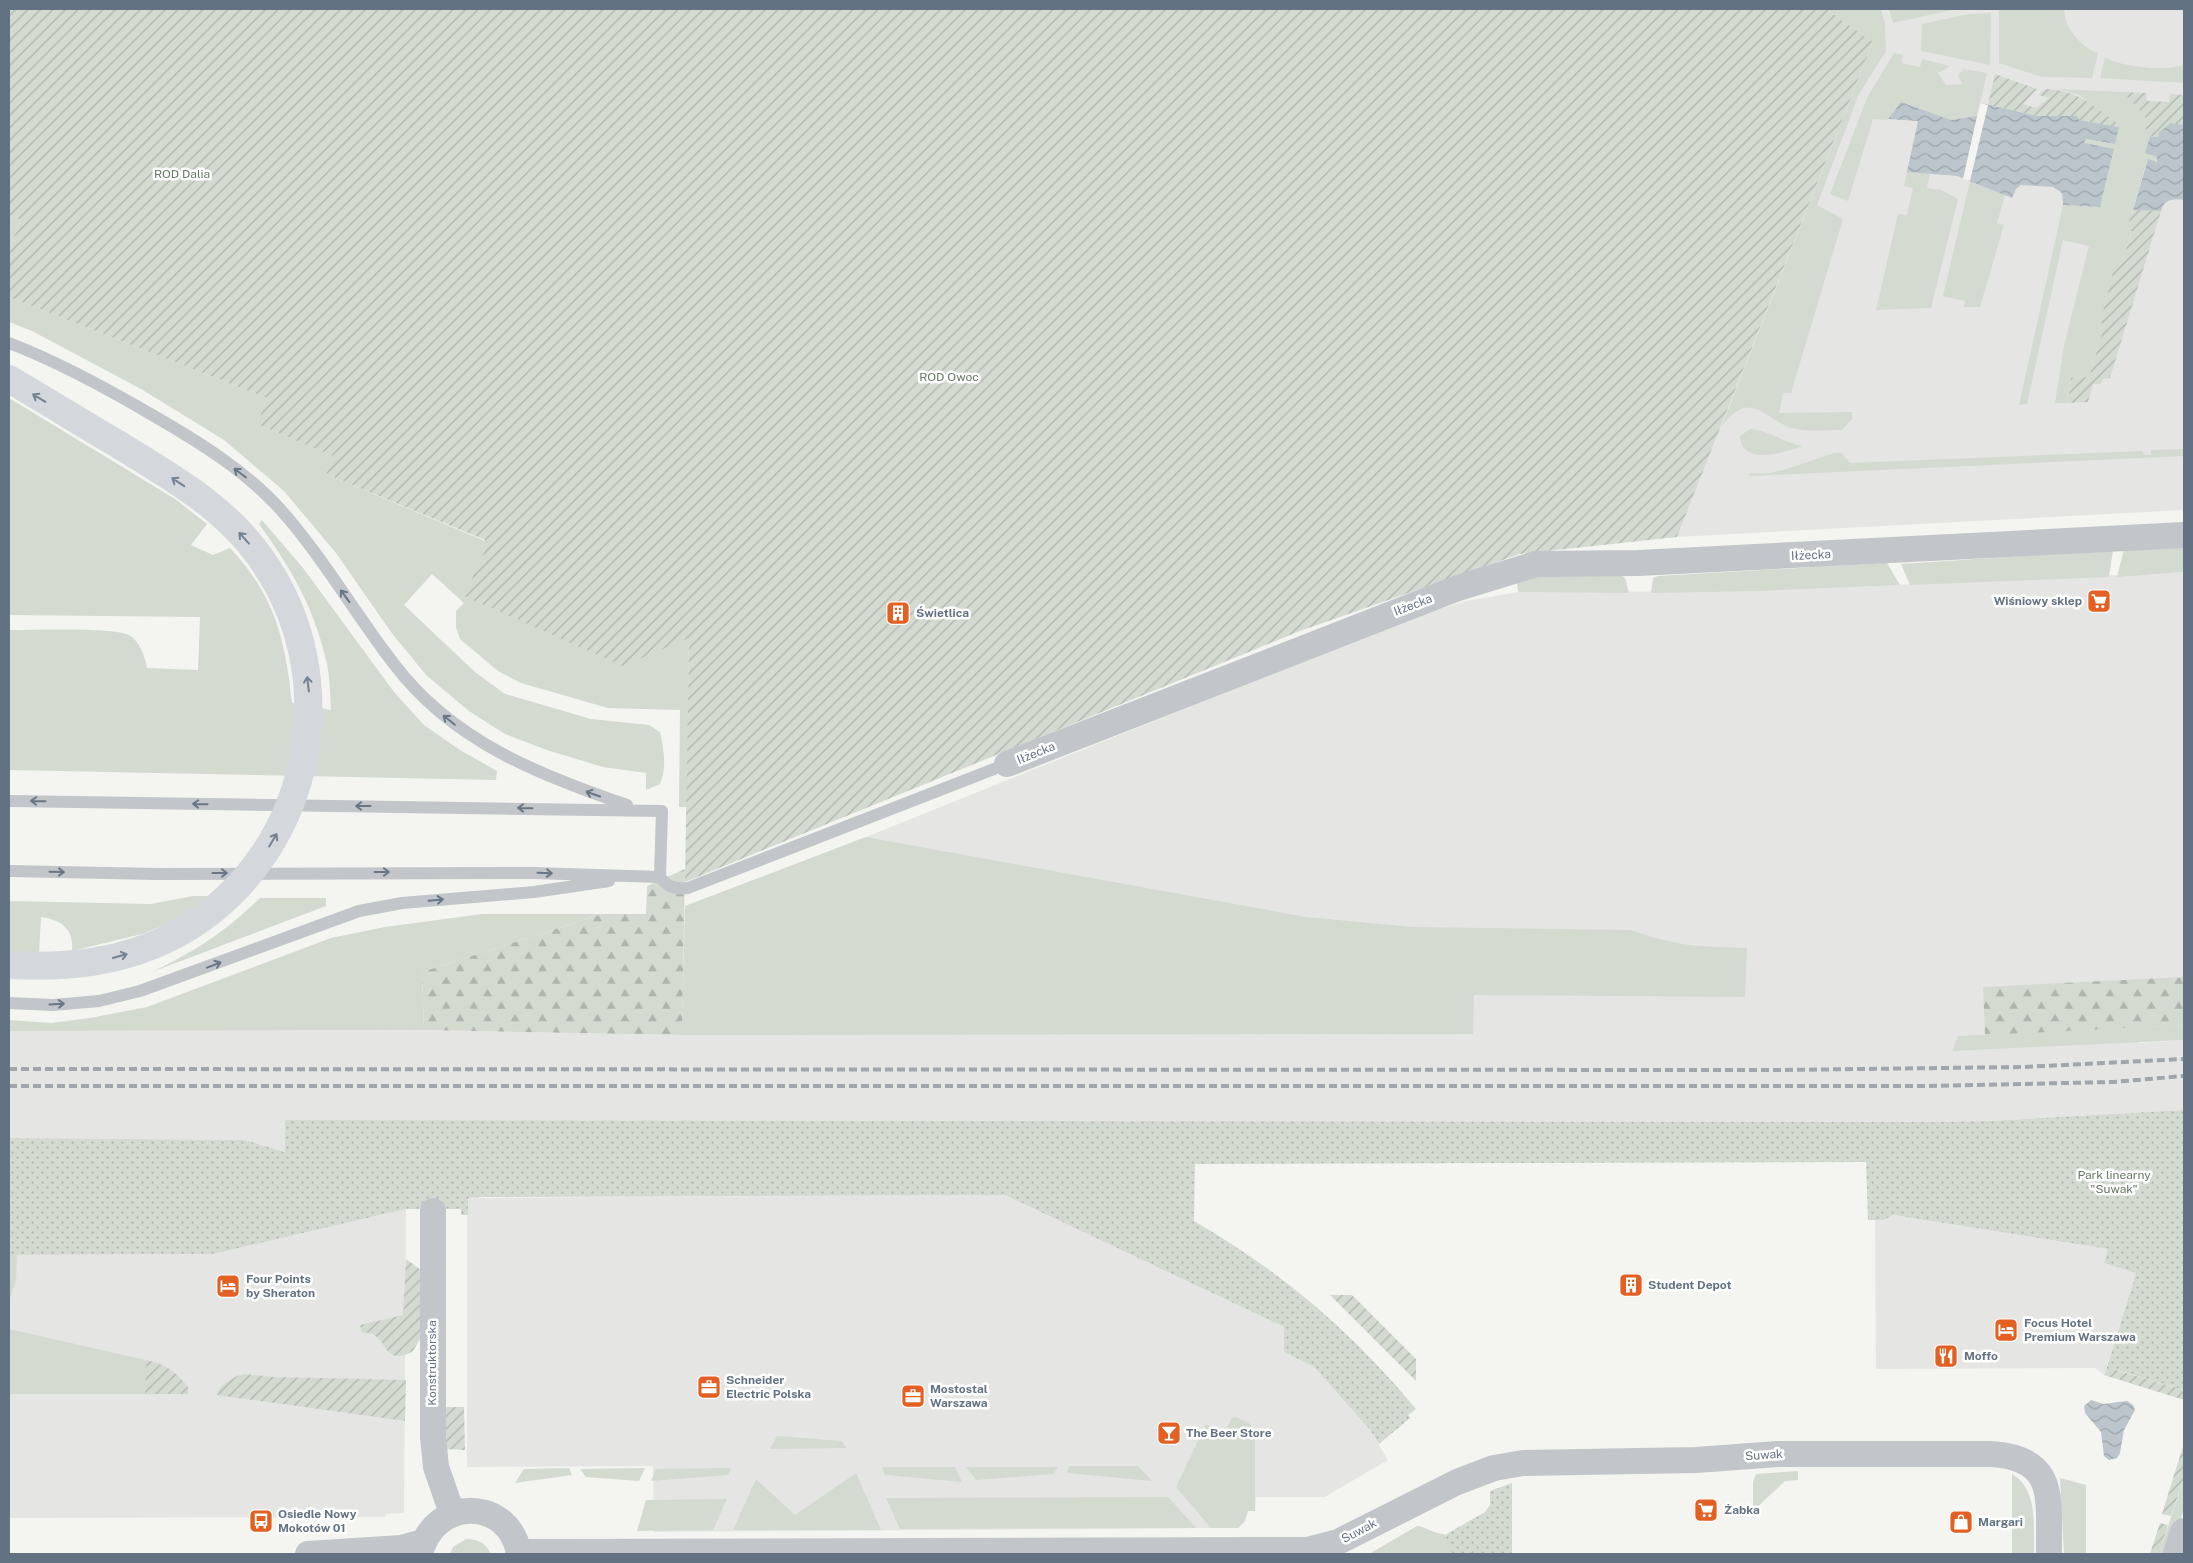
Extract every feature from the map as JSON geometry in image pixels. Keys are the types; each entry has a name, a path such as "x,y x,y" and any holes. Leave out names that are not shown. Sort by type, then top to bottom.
{"main road":[{"path":"9,379 164,472 217,511 260,556 294,619 301,642 309,693 310,718 307,743 296,791 287,814 264,854 237,887 214,909 175,935 143,949 108,960 72,966 9,965"}],"street":[{"name":"Iłżecka","path":"1005,758 1458,588 1536,564 1638,564 2184,535"},
{"name":"Konstruktorska","path":"433,1211 433,1437 436,1466 452,1513"},
{"name":"Suwak","path":"519,1553 1307,1550 1323,1548 1349,1538 1457,1482 1494,1468 1523,1463 1696,1460 1778,1454 1852,1453 1991,1454 2007,1455 2027,1461 2040,1473 2044,1482 2048,1501 2049,1554"},
{"path":"308,1554 346,1550 421,1548 434,1525 452,1513 466,1510 481,1512 496,1518 507,1528 515,1540 519,1553"},
{"path":"2178,1554 2184,1532"}],"lane":[{"path":"9,343 114,392 196,441 248,479 281,510 395,666 434,708 456,726 479,742 523,766 565,784 639,809"},
{"name":"Iłżecka","path":"660,877 670,887 688,888 1005,758"},
{"path":"9,801 639,809 662,811 660,877 534,873 157,874 9,871"},
{"path":"9,1004 53,1005 99,1001 140,991 359,911 402,903 534,892 642,877"}],"shaded area":[{"path":"1826,9 2184,9 2184,510 1677,537 1873,42"},
{"path":"2184,572 2184,1025 2134,1029 2139,1043 2184,1040 2184,1110 1989,1121 1927,1122 285,1120 285,1152 245,1140 9,1138 9,1031 424,1030 681,1035 685,906 866,837 1412,617 1466,601 1518,592 1763,591"},
{"path":"1005,1195 1284,1327 1284,1352 1314,1367 1370,1430 1388,1460 1325,1497 1256,1497 1255,1511 1248,1511 1245,1521 1238,1528 654,1532 653,1466 467,1467 467,1198"},
{"path":"406,1209 404,1513 386,1514 386,1517 9,1518 9,1255 213,1254"},
{"name":"Focus Hotel Premium Warszawa","path":"1893,1215 2109,1249 2104,1263 2136,1273 2104,1375 2095,1368 1876,1369 1875,1220 1884,1220"}],"green space":[{"name":"ROD Owoc","path":"9,9 1826,9 1873,42 1677,537 1520,554 1300,631 685,882 689,638 623,666 464,596 485,550 485,540 326,474 333,456 257,424 267,398 9,297 9,249 21,220 9,215"},
{"path":"1826,9 1881,9 1885,24 1886,51 1859,94 1817,205 1843,219 1791,393 1783,393 1779,413 1852,412 1852,419 1842,430 1801,430 1784,425 1758,410 1750,408 1741,409 1732,415 1721,428 1873,42"},
{"path":"1889,9 1956,9 1893,23"},
{"path":"1999,9 2065,9 2066,22 2074,36 2086,47 2098,53 2092,78 2042,77 1999,63"},
{"path":"1991,13 1990,65 1921,51 1922,24 1969,14"},
{"path":"1894,53 1903,55 1902,63 1920,67 1922,59 1950,66 1938,73 1946,85 1962,84 1958,75 1964,69 1987,73 1977,116 1951,120 1901,102 1887,120 1873,119 1848,201 1830,194 1867,98"},
{"path":"2105,57 2131,66 2167,68 2183,64 2184,83 2100,78"},
{"path":"1995,74 2037,89 2023,104 2036,108 2049,98 2039,95 2045,89 2067,92 2085,100 2119,125 2119,127 2078,120 2077,116 2037,116 1988,105"},
{"path":"2059,89 2123,92 2146,118 2146,134 2150,136 2145,153 2157,157 2156,163 2147,160 2127,229 2132,230 2121,265 2115,266 2100,323 2105,324 2089,377 2071,378 2068,403 2055,403 2064,346 2089,246 2063,240 2027,404 2019,405 2063,205 2100,207 2114,150 2084,144 2085,139 2115,144 2119,126 2079,95"},
{"path":"2123,92 2146,93 2147,101 2169,102 2170,94 2184,95 2184,125 2170,123 2158,137 2146,135 2146,118"},
{"path":"1907,172 1930,174 1927,188 1941,190 1958,199 1931,308 1876,310 1898,214 1907,215 1913,188 1904,186"},
{"path":"1970,181 2005,195 1997,223 2004,225 1980,307 1964,307 1965,301 1943,296"},
{"path":"2133,210 2161,211 2110,378 2103,379 2101,384 2093,384 2088,402 2068,403 2071,378 2089,377 2105,324 2100,323 2115,265 2121,265 2132,231 2126,230"},
{"path":"9,215 21,220 9,249"},
{"path":"9,297 267,398 257,424 334,456 326,474 485,541 485,550 465,597 689,638 687,807 679,807 680,710 608,708 521,683 498,671 460,639 456,627 456,611 464,603 432,574 404,605 475,672 505,694 591,719 649,725 660,732 663,745 664,771 660,784 646,790 646,773 603,767 547,750 505,734 469,711 426,675 391,632 336,553 284,491 224,440 141,389 32,331 9,322"},
{"path":"9,398 175,499 207,524 191,545 213,555 230,548 258,583 268,601 286,659 292,703 331,710 328,672 321,641 308,605 291,572 259,524 262,520 303,568 394,692 424,725 460,750 497,771 496,780 9,770 9,630 52,629 120,632 129,635 139,645 147,668 198,670 200,617 9,615"},
{"path":"1750,429 1803,446 1775,454 1756,454 1748,451 1743,446 1740,436"},
{"path":"2184,449 2184,456 1749,476 1749,473 1771,473 1835,453 1842,453 1850,463 2143,451 2144,455 2151,455 2151,450"},
{"path":"2184,546 2184,572 2117,577 2124,549"},
{"path":"2113,550 2109,577 1910,585 1901,564"},
{"path":"1887,563 1900,585 1763,591 1651,593 1653,578 1658,576"},
{"path":"1617,573 1625,578 1629,593 1518,592 1517,582 1520,576"},
{"path":"866,837 1306,917 1413,927 1631,930 1688,945 1747,948 1745,997 1474,995 1473,1034 682,1035 685,906"},
{"path":"685,869 682,1035 424,1030 422,972 602,914 646,914 647,886"},
{"path":"193,896 208,896 181,918 142,934 72,951 69,931 55,920 41,917 39,954 9,951 9,901 151,904"},
{"path":"260,898 326,898 326,906 152,972 209,940 235,921"},
{"path":"482,914 602,914 422,972 424,1030 9,1031 9,1020 51,1023 147,1007 331,938 385,927"},
{"path":"2184,977 2184,1025 1985,1035 1983,987"},
{"path":"2184,1025 2184,1040 1952,1051 1958,1036"},
{"name":"Park linearny \"Suwak\"","path":"2184,1110 2184,1390 2117,1370 2106,1370 2136,1273 2104,1263 2108,1249 1893,1215 1884,1220 1868,1220 1866,1162 1195,1164 1194,1221 1257,1261 1314,1305 1366,1354 1416,1409 1408,1415 1410,1418 1379,1444 1370,1430 1314,1367 1284,1352 1284,1327 1005,1195 484,1197 468,1198 468,1215 461,1215 461,1209 406,1209 213,1254 9,1255 9,1138 245,1140 285,1152 285,1120 1927,1122 1989,1121"},
{"path":"9,1255 17,1255 16,1280 9,1301"},
{"path":"406,1259 421,1270 420,1339 413,1351 402,1356 395,1356 389,1353 377,1337 371,1333 362,1333 360,1325 403,1315"},
{"path":"1330,1295 1352,1295 1416,1359 1416,1381"},
{"path":"9,1329 146,1360 145,1394 9,1394"},
{"path":"146,1360 164,1366 174,1372 188,1387 188,1394 145,1394"},
{"path":"2106,1370 2116,1370 2184,1390 2184,1400 2104,1375"},
{"path":"244,1374 275,1377 406,1380 405,1421 217,1395 218,1391 227,1382"},
{"path":"447,1407 464,1407 465,1450 446,1449 445,1409"},
{"path":"1236,1417 1249,1423 1255,1430 1255,1511 1248,1511 1245,1521 1238,1528 1211,1528 1176,1487 1206,1424 1224,1433 1232,1418"},
{"path":"777,1436 842,1441 846,1448 770,1449"},
{"path":"2184,1443 2184,1478 2171,1516 2162,1514"},
{"path":"1069,1466 1138,1466 1152,1481 1067,1473"},
{"path":"882,1467 955,1467 962,1482 885,1475"},
{"path":"966,1467 1058,1467 1053,1474 976,1480"},
{"path":"569,1468 572,1475 515,1483 524,1469"},
{"path":"645,1468 639,1481 586,1477 580,1469"},
{"path":"731,1468 728,1475 651,1481 656,1469"},
{"path":"1798,1471 1798,1480 1785,1481 1753,1511 1753,1482 1756,1474"},
{"path":"856,1473 881,1530 733,1530 756,1479 795,1515"},
{"path":"2012,1474 2021,1481 2031,1499 2034,1521 2034,1554 2012,1554"},
{"path":"2060,1478 2086,1485 2086,1554 2064,1554"},
{"path":"2184,1478 2184,1509 2170,1554 2159,1554"},
{"path":"1512,1483 1512,1554 1453,1554 1443,1536 1485,1512 1490,1505 1490,1491"},
{"path":"1168,1497 1196,1528 900,1529 886,1498"},
{"path":"727,1499 713,1530 637,1531 646,1500"},
{"path":"2160,1523 2168,1525 2159,1554 2150,1554"},
{"path":"1417,1526 1444,1534 1459,1554 1369,1554"},
{"path":"466,1539 481,1542 491,1554 450,1554 453,1547"}],"water":[{"path":"1901,102 1951,120 1977,116 1980,103 2037,116 2077,116 2079,120 2119,127 2115,144 2086,139 2084,143 2114,149 2100,207 2063,205 2062,193 2053,187 2021,185 2016,189 2012,198 1957,176 1907,172 1918,121 1888,119"},
{"path":"2170,123 2184,125 2184,200 2167,202 2161,211 2133,210 2148,159 2157,162 2157,157 2145,153 2150,136 2158,137 2159,133"},
{"path":"2091,1400 2103,1404 2127,1401 2133,1405 2135,1410 2124,1430 2120,1453 2117,1458 2109,1460 2104,1456 2101,1432 2085,1413 2084,1406"}],"pier":[{"path":"1980,103 1988,105 1970,181 1963,179"}],"railway":[{"path":"9,1069 1779,1070 2024,1067 2184,1059"},
{"path":"9,1086 1926,1086 2113,1082 2184,1076"}],"place":[{"name":"Wiśniowy sklep","path":"2099,601"},
{"name":"Świetlica","path":"898,613"},
{"name":"Student Depot","path":"1631,1285"},
{"name":"Four Points by Sheraton","path":"228,1286"},
{"name":"Focus Hotel Premium Warszawa","path":"2006,1330"},
{"name":"Moffo","path":"1946,1356"},
{"name":"Schneider Electric Polska","path":"709,1387"},
{"name":"Mostostal Warszawa","path":"913,1396"},
{"name":"The Beer Store","path":"1169,1433"},
{"name":"Żabka","path":"1706,1510"},
{"name":"Osiedle Nowy Mokotów 01","path":"261,1521"},
{"name":"Margari","path":"1961,1522"}],"park label":[{"name":"ROD Dalia","path":"182,174"}]}
